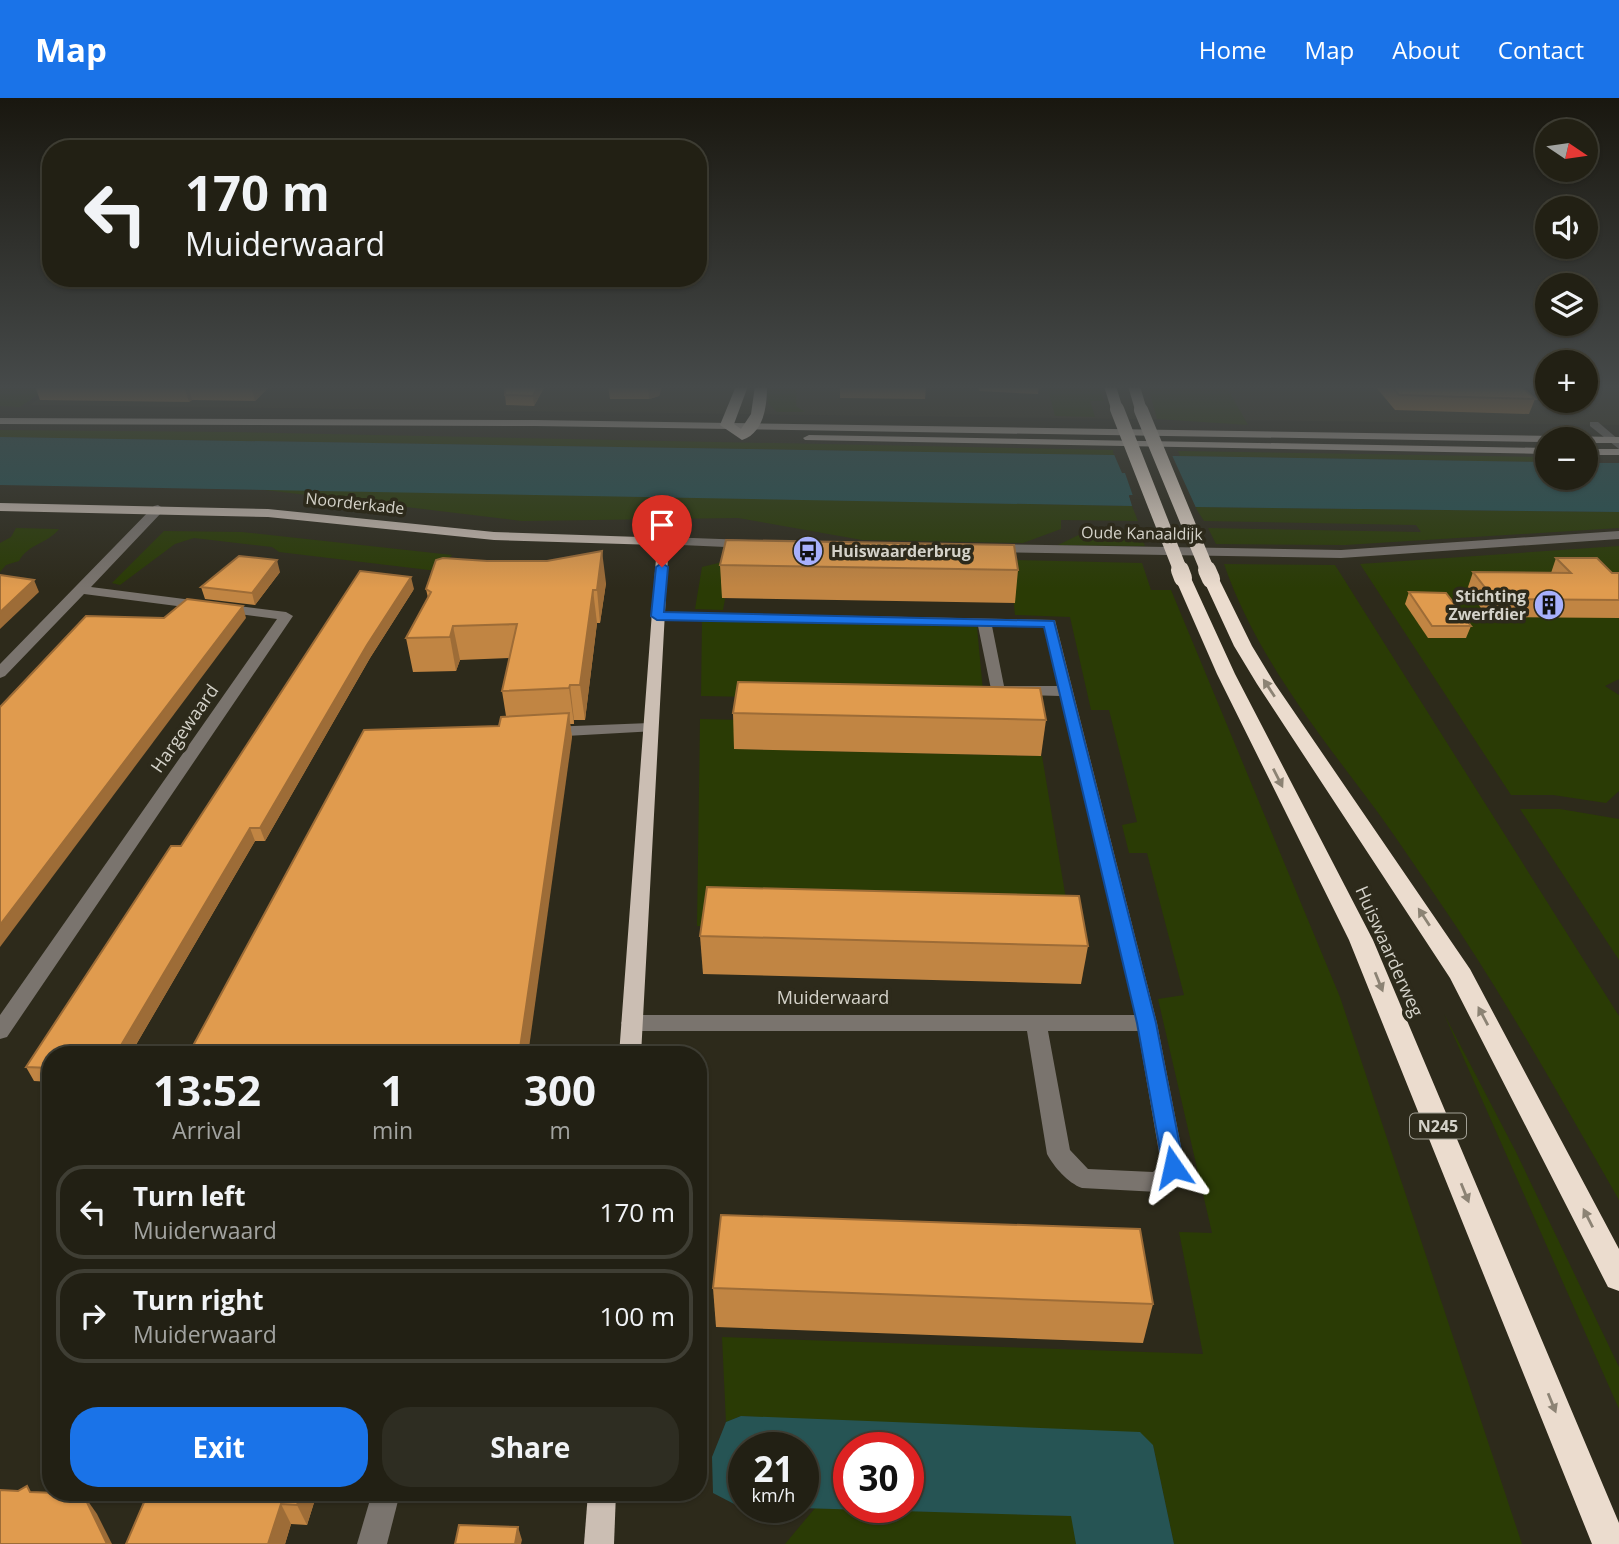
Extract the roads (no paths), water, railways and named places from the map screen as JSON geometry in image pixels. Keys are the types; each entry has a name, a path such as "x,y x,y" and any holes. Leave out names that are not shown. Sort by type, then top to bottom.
{"highway":[{"name":"Huiswaarderweg","path":"1134,453 1183,578 1226,674 1361,940 1609,1544"},
{"name":"Huiswaarderweg","path":"1159,453 1211,579 1243,646 1461,975 1619,1278"}],"main road":[{"name":"Noorderkade","path":"0,507 158,509 306,516 494,536 664,541"},
{"path":"630,1046 664,541"},
{"path":"599,1544 602,1501"}],"street":[{"path":"0,673 83,590 158,509"},
{"name":"Oude Kanaaldijk","path":"973,548 1341,554 1619,535"},
{"path":"664,541 768,544"},
{"name":"Hargewaard","path":"0,1031 286,616 83,590"},
{"path":"657,616 1049,623 1147,1023 1173,1167 1158,1182 1082,1178 1059,1154 1035,1023"},
{"path":"985,622 997,691 1065,691"},
{"path":"526,733 650,729"},
{"name":"Muiderwaard","path":"631,1023 1147,1023"},
{"path":"372,1544 384,1501"}],"water":[{"path":"0,453 1020,453 1535,462 1535,490 1598,490 1598,463 1619,463 1619,512 1195,507 1190,496 1129,495 1132,506 0,485"},
{"path":"741,1416 1140,1432 1153,1445 1174,1544 1076,1544 1071,1516 924,1512 924,1432 833,1432 833,1509 819,1509 819,1432 728,1432 728,1501 713,1493 712,1457 726,1422"}],"place":[{"name":"Huiswaarderbrug","path":"808,551"},
{"name":"Stichting Zwerfdier","path":"1549,605"}]}
